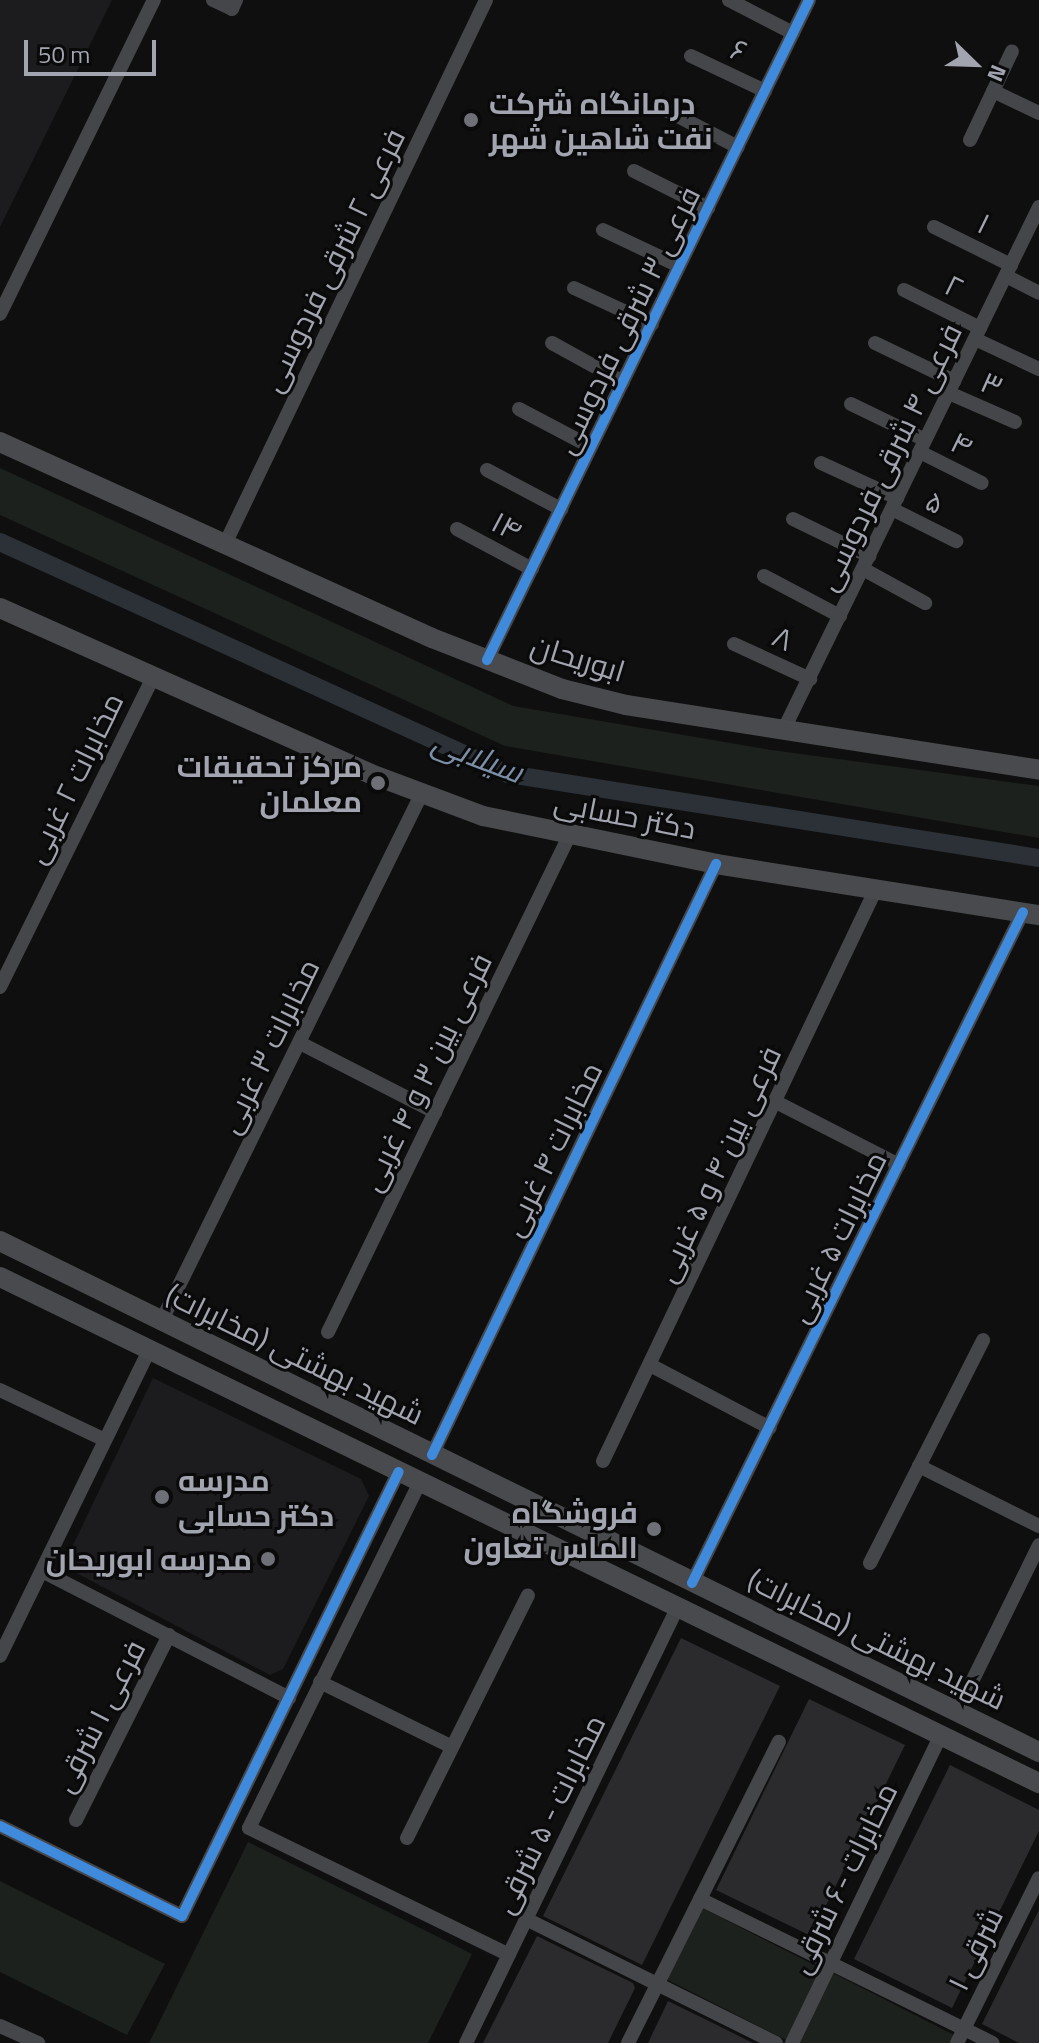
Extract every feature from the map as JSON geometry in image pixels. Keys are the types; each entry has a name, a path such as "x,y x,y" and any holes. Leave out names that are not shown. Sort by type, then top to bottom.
{"main road":[{"name":"ابوریحان","path":"0,442 487,660 593,698 1039,770"},
{"name":"دکتر حسابی","path":"0,608 153,678 483,816 716,864 1031,914"},
{"name":"شهید بهشتی (مخابرات)","path":"0,1241 1039,1752"},
{"name":"شهید بهشتی (مخابرات)","path":"0,1277 1039,1783"},
{"path":"782,1658 795,1633"}],"street":[{"path":"0,314 154,0"},
{"path":"213,0 232,9 236,0"},
{"name":"فرعی ۲ شرقی فردوسی","path":"226,542 486,0"},
{"path":"729,0 793,33"},
{"name":"فرعی ۳ شرقی فردوسی","path":"487,660 809,0"},
{"path":"970,140 1012,51"},
{"name":"۶","path":"691,56 765,91"},
{"path":"993,91 1039,113"},
{"path":"664,109 738,147"},
{"path":"634,171 708,208"},
{"name":"فرعی ۴ شرقی فردوسی","path":"784,729 1039,207"},
{"name":"۱","path":"934,227 1039,293"},
{"path":"603,230 679,266"},
{"path":"574,288 652,324"},
{"name":"۲","path":"904,290 1039,369"},
{"path":"552,343 623,382"},
{"name":"۳","path":"875,343 1015,422"},
{"name":"۴","path":"851,404 982,483"},
{"path":"519,409 591,447"},
{"name":"۵","path":"821,463 956,541"},
{"path":"487,470 561,509"},
{"path":"793,519 866,562 925,603"},
{"name":"۱۴","path":"457,529 532,569"},
{"path":"764,576 840,616"},
{"name":"۸","path":"734,644 810,679"},
{"name":"مخابرات ۲ غربی","path":"0,987 153,678"},
{"name":"مخابرات ۳ غربی","path":"161,1322 422,793"},
{"name":"فرعی بین ۳ و ۴ غربی","path":"328,1332 570,834"},
{"name":"مخابرات ۴ غربی","path":"432,1455 716,864"},
{"name":"فرعی بین ۴ و ۵ غربی","path":"603,1461 652,1366 876,889"},
{"name":"مخابرات ۵ غربی","path":"692,1583 899,1165 1031,914"},
{"path":"300,1043 435,1112"},
{"path":"776,1102 899,1165"},
{"path":"870,1563 983,1340"},
{"path":"0,1656 149,1350"},
{"path":"652,1366 770,1428"},
{"path":"0,1390 105,1440"},
{"path":"919,1466 1039,1526"},
{"path":"0,1826 182,1916 399,1472"},
{"path":"420,1482 249,1828 509,1955"},
{"path":"957,1712 1039,1545"},
{"path":"42,1571 289,1698"},
{"path":"407,1838 528,1595"},
{"name":"مخابرات - ۵ شرقی","path":"466,2043 678,1607"},
{"name":"فرعی ۱ شرقی","path":"76,1820 169,1635"},
{"path":"320,1682 452,1747"},
{"name":"مخابرات -۶ شرقی","path":"792,2043 941,1735"},
{"path":"628,2043 779,1742"},
{"name":"شرقی ۱","path":"961,2036 1039,1878"},
{"path":"700,1899 831,1962 961,2036 993,2043"},
{"path":"526,1919 776,2043"},
{"path":"0,2026 38,2043"}],"shaded area":[{"path":"0,0 112,0 0,227"},
{"path":"0,468 513,706 771,750 1039,786 1039,838 505,746 0,515"},
{"path":"153,1378 361,1479 369,1496 283,1669 270,1675 63,1566"},
{"path":"248,1842 472,1954 428,2043 149,2043"},
{"path":"0,1881 165,1964 127,2035 0,1972"},
{"path":"702,1908 824,1970 788,2041 666,1979"},
{"path":"833,1973 954,2035 950,2043 798,2043"}],"building":[{"path":"681,1638 780,1686 642,1965 543,1916"},
{"path":"809,1699 905,1745 811,1936 716,1890"},
{"path":"950,1765 1039,1810 1039,1831 952,2008 854,1959"},
{"path":"1039,1910 1039,2043 1019,2043 982,2024"},
{"path":"537,1936 633,1983 635,1988 608,2043 483,2043"},
{"path":"668,2001 713,2023 753,2043 648,2043"}],"waterway":[{"name":"سیلابی","path":"0,542 508,774 1039,858"}],"cycle path":[{"path":"487,660 809,0"},
{"path":"432,1455 716,864"},
{"path":"692,1583 1023,912"},
{"path":"0,1826 182,1916 399,1472"}],"place":[{"name":"درمانگاه شرکت نفت شاهین شهر","path":"471,120"},
{"name":"مرکز تحقیقات معلمان","path":"378,783"},
{"name":"مدرسه دکتر حسابی","path":"162,1497"},
{"name":"فروشگاه الماس تعاون","path":"654,1529"},
{"name":"مدرسه ابوریحان","path":"268,1559"}]}
